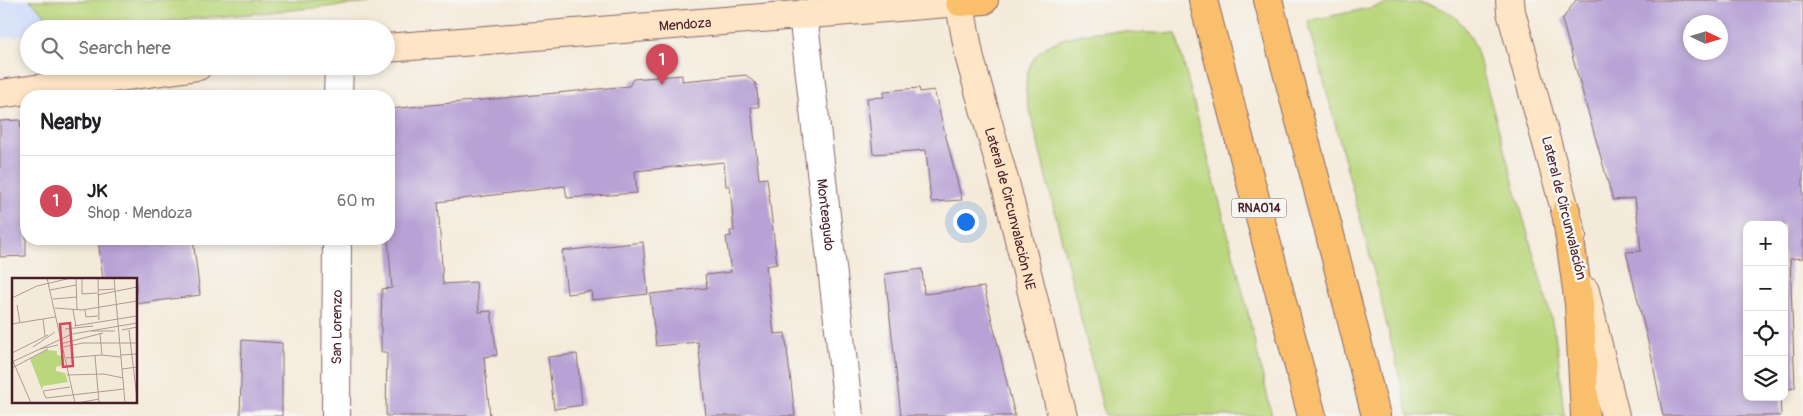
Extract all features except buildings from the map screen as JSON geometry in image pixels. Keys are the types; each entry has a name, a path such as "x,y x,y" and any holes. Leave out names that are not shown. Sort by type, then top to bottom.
{"highway":[{"name":"RNA014","path":"1203,0 1312,416"},
{"path":"1268,0 1376,416"},
{"path":"1566,211 1578,304 1585,416"}],"street":[{"name":"Lateral de Circunvalación","path":"1510,0 1566,211 1615,416"},
{"name":"Mendoza","path":"395,47 968,1"},
{"name":"Lateral de Circunvalación NE","path":"968,1 970,59 1007,190 1062,416"},
{"name":"Monteagudo","path":"803,14 849,416"},
{"path":"28,90 134,75"},
{"path":"338,90 339,75"},
{"path":"0,94 20,91"},
{"name":"San Lorenzo","path":"336,416 337,245"}],"shaded area":[{"path":"0,0 30,0 51,20 20,20 20,36 0,38"}],"green space":[{"path":"30,0 403,0 181,20 51,20"},
{"path":"1420,3 1440,8 1455,17 1466,30 1476,48 1551,317 1558,352 1564,416 1409,416 1369,252 1308,21 1388,4"},
{"path":"1103,31 1176,34 1244,296 1272,416 1105,416 1027,99 1026,81 1036,56 1046,47 1072,36"}],"place":[{"name":"JK","path":"662,85"}]}
